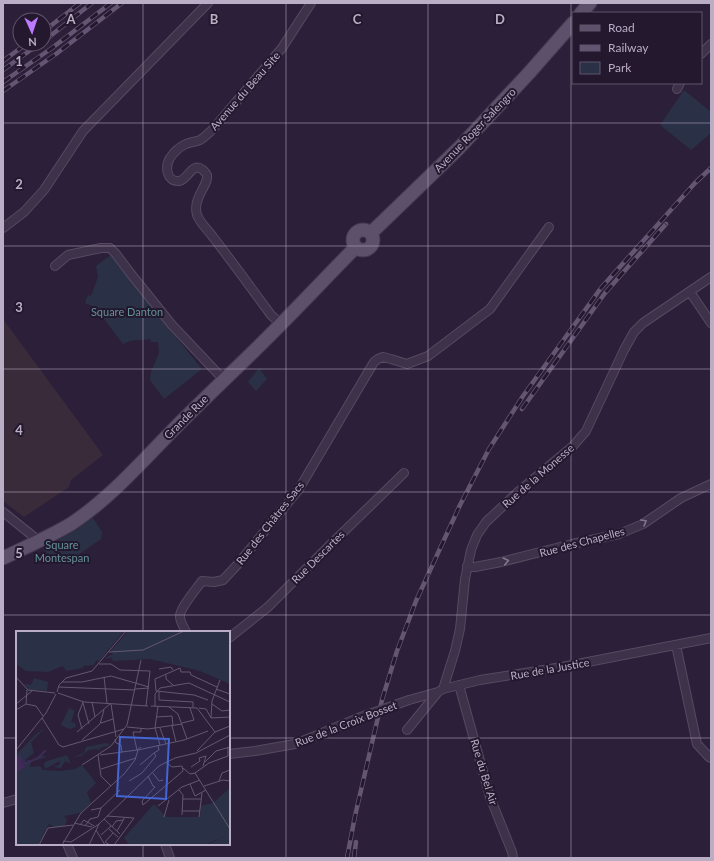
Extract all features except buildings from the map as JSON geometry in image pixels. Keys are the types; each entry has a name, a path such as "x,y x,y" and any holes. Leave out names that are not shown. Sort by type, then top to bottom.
{"main road":[{"path":"582,12 590,3"},
{"name":"Avenue Roger Salengro","path":"354,249 353,239 358,230 366,229 372,233 459,148 572,24"},
{"name":"Grande Rue","path":"3,558 70,524 112,491 281,324 354,249"}],"street":[{"path":"3,228 24,212 44,190 83,131 208,3"},
{"name":"Avenue du Beau Site","path":"281,324 271,315 199,219 196,206 198,196 206,181 207,176 205,172 200,168 195,168 190,170 183,179 179,181 170,178 167,173 167,168 168,162 177,150 186,144 202,139 214,128 282,48 311,3"},
{"path":"702,53 711,44"},
{"name":"Rue des Châtres Sacs","path":"186,631 180,617 184,606 202,581 214,582 223,580 238,564 299,489 374,362 383,358 407,364 428,356 490,309 549,227"},
{"path":"56,266 68,255 100,248 110,248 172,325 224,380"},
{"name":"Rue de la Monesse","path":"441,690 455,651 467,566 477,535 486,522 519,491 573,446 586,432 624,350 634,332 643,323 711,277"},
{"path":"690,292 711,323"},
{"name":"Rue Descartes","path":"230,637 268,607 404,473"},
{"name":"Rue des Chapelles","path":"467,566 475,567 501,562 619,534 643,524 681,498 711,484"},
{"path":"3,512 39,541"},
{"name":"Rue de la Justice","path":"441,690 480,680 562,667 711,638"},
{"path":"676,645 697,744 711,758"},
{"name":"Rue du Bel Air","path":"459,685 490,797 513,858"},
{"path":"407,730 441,690"},
{"name":"Rue de la Croix Bosset","path":"230,754 295,744 358,718 441,690"},
{"path":"3,803 16,799"},
{"path":"67,845 73,858"},
{"path":"165,845 170,858"}],"shaded area":[{"path":"3,319 103,455 71,480 69,487 24,517 3,501"}],"green space":[{"path":"684,90 711,112 711,133 691,150 660,125"},
{"name":"Square Danton","path":"112,254 148,303 202,369 164,399 150,380 151,372 159,353 158,342 151,342 150,339 133,340 123,344 95,307 85,303 88,295 91,296 98,277 96,266"},
{"path":"259,368 267,379 256,391 248,382"},
{"name":"Square Montespan","path":"93,518 102,532 101,539 65,564 62,563 59,565 43,549 76,530"}],"railway":[{"path":"52,25 80,3"},
{"path":"52,35 92,3"},
{"path":"3,82 52,48 111,3"},
{"path":"3,91 56,54 122,3"},
{"path":"3,61 15,52"},
{"path":"3,70 28,52"},
{"path":"347,858 355,816 382,700 397,651 416,601 460,505 489,449 523,396 601,288 695,183 711,168"},
{"path":"522,409 605,293 666,224"},
{"path":"354,858 356,842"}]}
